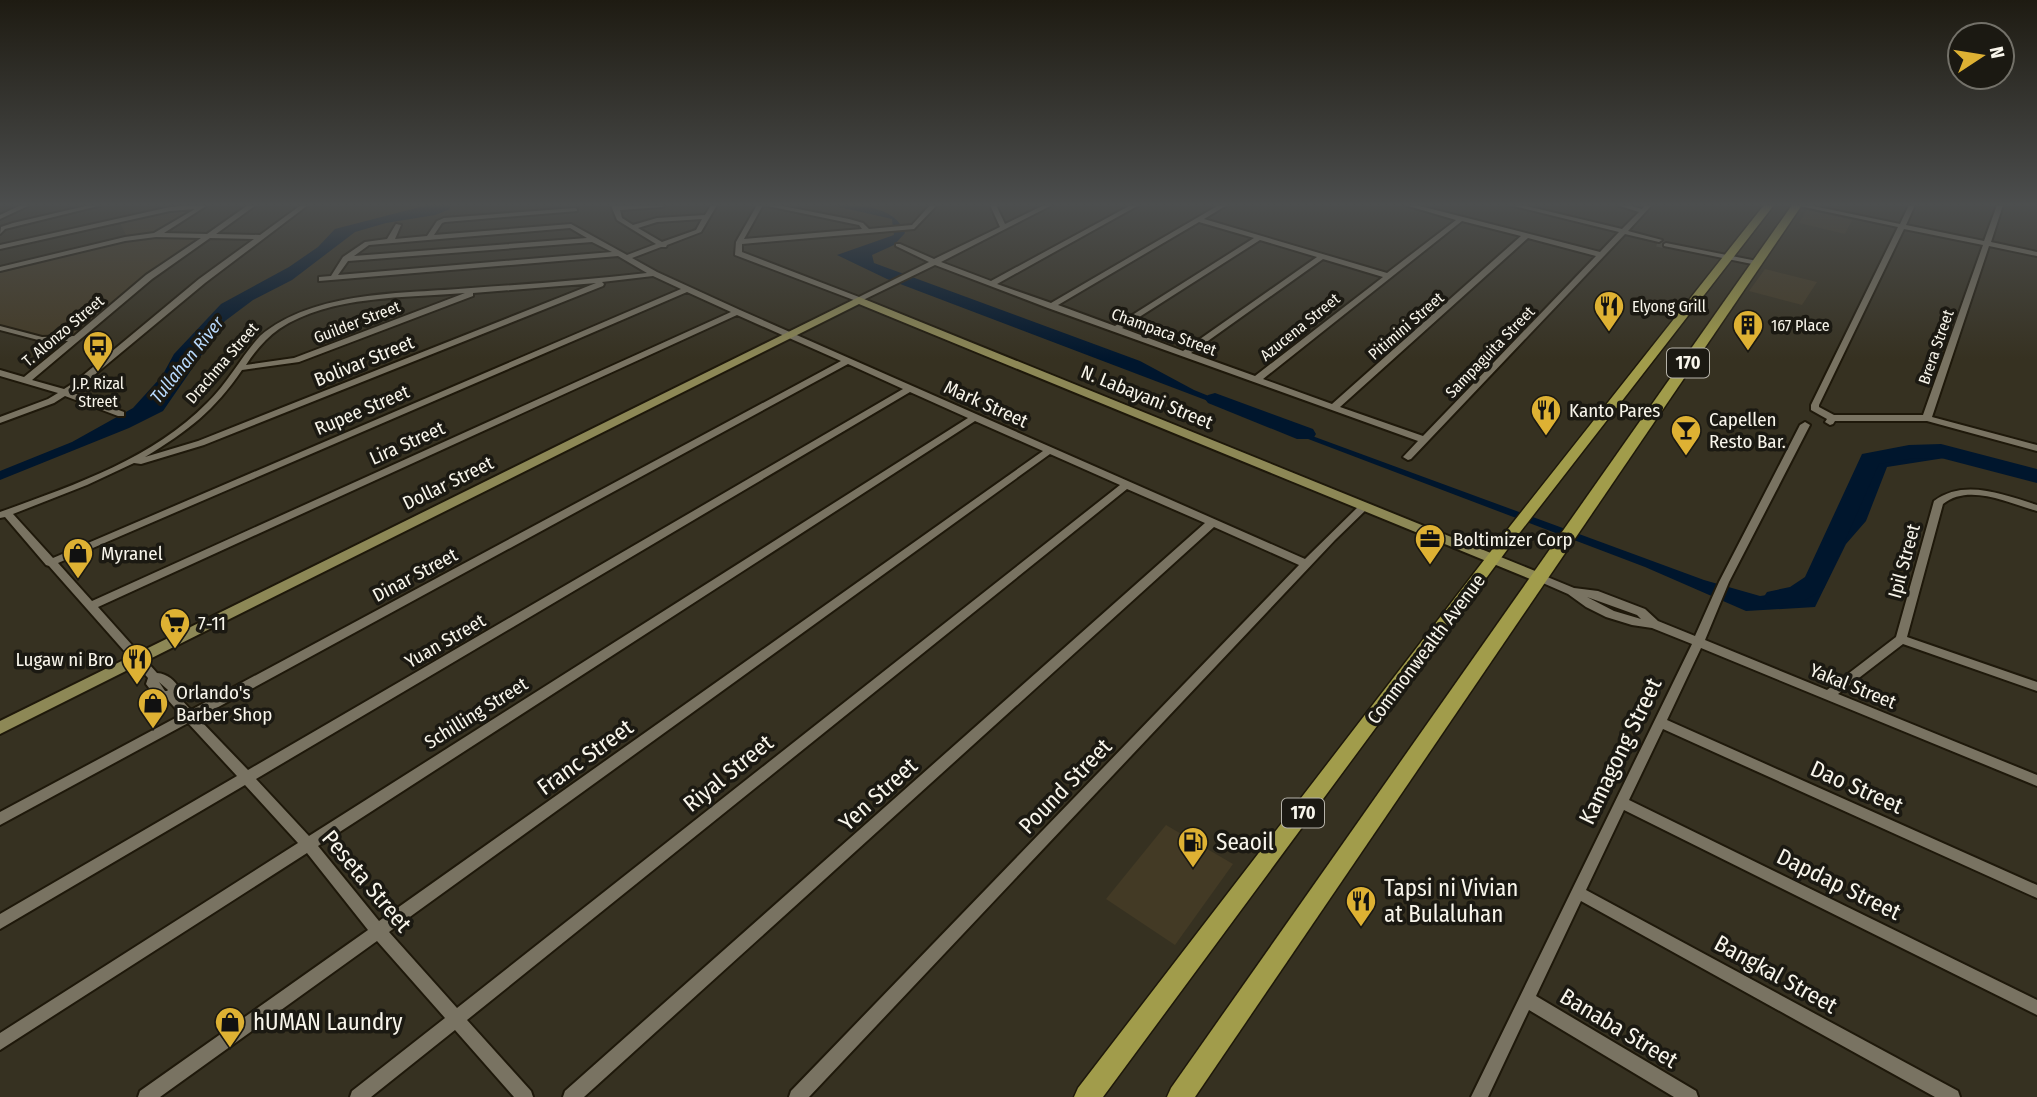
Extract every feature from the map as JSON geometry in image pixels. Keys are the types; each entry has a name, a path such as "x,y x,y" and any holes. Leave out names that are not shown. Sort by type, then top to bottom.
{"main road":[{"name":"170","path":"1180,1097 1761,256"},
{"name":"Commonwealth Avenue","path":"1087,1097 1516,528 1727,257"}],"street":[{"path":"0,270 53,256"},
{"name":"T. Alonzo Street","path":"26,380 149,277 179,256"},
{"path":"0,419 65,393 234,256"},
{"path":"333,278 351,256"},
{"path":"346,260 393,256"},
{"path":"322,279 592,256"},
{"name":"Mark Street","path":"622,256 654,274 846,362 1306,564"},
{"path":"626,258 632,256"},
{"name":"N. Labayani Street","path":"746,256 1540,578"},
{"name":"Champaca Street","path":"922,256 1051,306 1424,440"},
{"name":"Dollar Street","path":"0,728 945,256"},
{"path":"991,284 1042,256"},
{"path":"1051,306 1137,256"},
{"path":"1115,329 1230,256"},
{"path":"1184,354 1322,256"},
{"path":"1323,256 1388,276"},
{"name":"Azucena Street","path":"1256,380 1413,256"},
{"name":"Pitimini Street","path":"1333,408 1503,256"},
{"name":"Sampaguita Street","path":"1408,457 1600,256"},
{"path":"1723,256 1756,263"},
{"path":"1887,256 1814,408 1830,421 1927,418 2037,448"},
{"name":"Brera Street","path":"1927,418 1982,256"},
{"name":"Drachma Street","path":"4,514 129,465 184,428 209,406 268,333 290,319 317,309 353,300 610,280 654,274"},
{"name":"Bolivar Street","path":"129,465 201,443 610,280"},
{"name":"Guilder Street","path":"240,368 296,360 482,289"},
{"name":"Rupee Street","path":"50,563 687,289"},
{"name":"Lira Street","path":"91,606 737,312"},
{"path":"0,328 42,339 76,338"},
{"name":"Dinar Street","path":"0,819 846,362"},
{"path":"0,373 121,414"},
{"name":"Yuan Street","path":"0,922 908,389"},
{"name":"Schilling Street","path":"0,1042 974,418"},
{"name":"Kamagong Street","path":"1479,1097 1698,643 1724,582 1805,425"},
{"name":"Franc Street","path":"146,1097 1049,451"},
{"name":"Riyal Street","path":"358,1097 1126,485"},
{"name":"Ipil Street","path":"1901,639 1938,503 1943,497 1967,492 1985,494 2037,508"},
{"name":"Pound Street","path":"797,1097 1306,564 1365,506"},
{"name":"Peseta Street","path":"4,514 154,677 152,684 161,695 171,696 248,777 378,931 525,1097"},
{"name":"Yen Street","path":"571,1097 1212,523"},
{"name":"Yakal Street","path":"1540,578 1572,591 1588,604 1635,623 1654,624 2037,781"},
{"path":"1827,696 1901,639 2037,687"},
{"name":"Dao Street","path":"1659,722 2037,892"},
{"name":"Dapdap Street","path":"1621,802 2037,1008"},
{"name":"Bangkal Street","path":"1577,892 1952,1097"},
{"name":"Banaba Street","path":"1526,999 1690,1097"}],"shaded area":[{"path":"67,256 173,256 72,336 40,336 0,326 0,273"},
{"path":"1765,269 1817,282 1802,305 1749,291"},
{"path":"1166,825 1233,864 1175,945 1106,899"}],"water":[{"name":"Tullahan River","path":"305,256 323,256 292,280 253,300 225,321 163,411 129,428 0,480 0,471 72,442 133,408 162,376 174,354 221,304"},
{"path":"839,256 872,256 874,263 1140,361 1194,390 1258,416 1704,580 1760,596 1803,590 1819,580 1866,462 1907,451 1951,452 2037,472 2037,480 1951,457 1887,467 1866,521 1846,544 1815,607 1746,611 1645,567 887,279"}],"waterway":[{"path":"1215,399 1305,434"},
{"path":"1776,598 1797,595 1815,582 1870,459 1909,452 1941,451 2037,476"}],"place":[{"name":"Elyong Grill","path":"1609,333"},
{"name":"167 Place","path":"1748,352"},
{"name":"J.P. Rizal Street","path":"98,373"},
{"name":"Kanto Pares","path":"1546,437"},
{"name":"Capellen Resto Bar.","path":"1686,457"},
{"name":"Boltimizer Corp","path":"1430,566"},
{"name":"Myranel","path":"78,580"},
{"name":"7-11","path":"175,650"},
{"name":"Lugaw ni Bro","path":"137,686"},
{"name":"Orlando's Barber Shop","path":"153,730"},
{"name":"Seaoil","path":"1193,869"},
{"name":"Tapsi ni Vivian at Bulaluhan","path":"1361,928"},
{"name":"hUMAN Laundry","path":"230,1049"}]}
